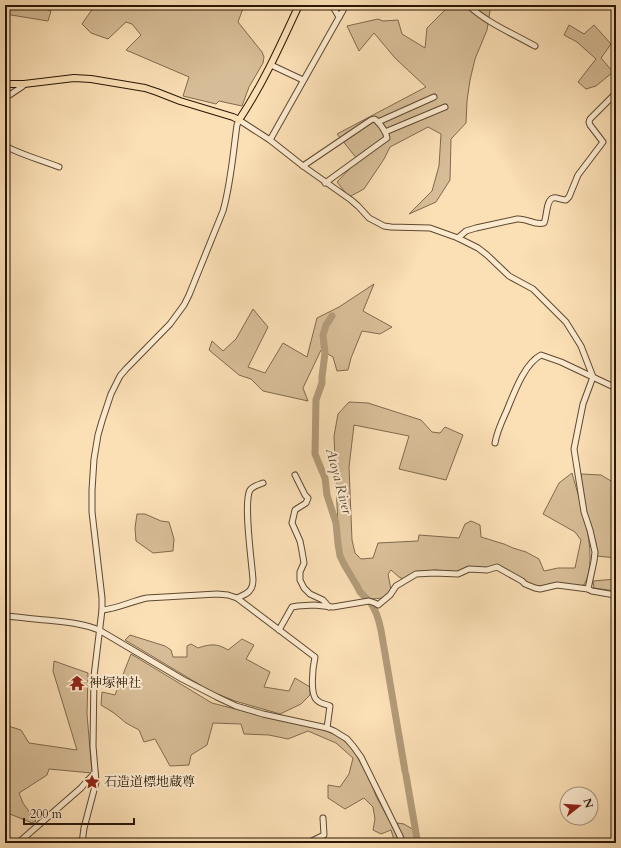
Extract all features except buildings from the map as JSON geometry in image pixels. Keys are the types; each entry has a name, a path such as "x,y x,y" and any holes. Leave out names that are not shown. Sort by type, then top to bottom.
{"main road":[{"path":"5,84 24,84 74,78 91,79 145,88 180,101 234,117 239,120 271,65 299,5"}],"street":[{"path":"332,5 339,17"},
{"path":"270,140 346,5"},
{"path":"468,5 474,12 495,25 535,46"},
{"path":"271,65 303,80"},
{"path":"5,98 24,84"},
{"path":"458,238 466,231 517,219 523,219 538,224 544,223 546,219 548,202 553,198 566,200 570,197 578,175 603,142 589,122 590,119 616,93"},
{"path":"378,122 434,97"},
{"path":"385,132 445,107"},
{"path":"303,166 371,120 374,119 378,122 387,138 325,183"},
{"path":"82,843 84,828 96,782 93,746 93,699 94,676 102,610 102,598 91,502 95,447 111,394 120,376 170,324 184,305 189,295 224,207 230,184 237,124 239,120 270,140 325,183 351,200 369,218 384,226 430,228 458,238 487,255 509,276 533,289 566,322 581,346 593,377 583,404 574,449 584,512 595,552 588,588"},
{"path":"5,146 17,152 59,167"},
{"path":"495,443 496,434 516,389 526,370 540,353 616,388"},
{"path":"294,475 308,498 306,503 296,510 292,523 300,541 304,563 300,572 300,580 306,591 323,600 329,607"},
{"path":"237,598 247,593 253,586 254,580 249,534 248,499 250,490 256,485 263,484"},
{"path":"279,630 292,607 314,605 329,607 369,601 378,606 390,595 396,586 416,574 458,574 469,569 487,570 497,568 535,588 557,585 585,589 588,588 592,591 614,595"},
{"path":"102,610 108,610 147,598 216,594 228,595 237,598 315,657 313,673 314,694 317,701 330,706 327,728"},
{"path":"5,616 70,622 99,630 217,698 236,706 263,714 327,728 339,734 358,751 403,843"},
{"path":"18,843 81,788 95,773"},
{"path":"308,843 324,835 323,818"}],"shaded area":[{"path":"5,5 37,5 51,11 48,21 5,14"},
{"path":"95,5 246,5 247,6 242,11 238,22 262,52 264,57 263,63 249,87 242,106 219,101 216,104 183,96 189,77 126,50 141,35 132,24 126,22 108,39 91,33 82,24"},
{"path":"450,5 487,5 490,11 487,30 475,59 470,80 466,123 451,139 450,180 436,202 409,214 432,191 439,166 441,134 428,127 390,147 384,159 364,189 349,197 337,182 358,160 337,134 426,87 395,58 374,33 359,51 347,26 378,19 383,21 398,20 402,34 425,48 427,28"},
{"path":"569,25 584,34 594,25 611,44 601,58 613,72 596,86 586,89 578,82 596,59 577,42 564,35"},
{"path":"374,284 363,311 392,327 380,334 362,331 351,358 348,370 337,371 333,357 321,350 303,388 308,401 263,391 251,379 239,375 209,350 212,341 223,351 236,339 253,309 268,327 248,367 265,373 283,343 307,357 317,318 339,307"},
{"path":"349,402 368,403 421,420 432,432 440,433 445,427 463,435 446,480 399,469 409,436 354,425 349,467 352,540 355,553 361,559 373,558 378,543 418,541 419,535 459,538 465,524 471,521 480,525 481,537 526,552 539,559 544,571 558,568 575,568 581,540 575,532 543,514 559,483 572,473 582,509 590,547 589,571 584,585 534,586 498,565 458,572 434,570 403,579 391,570 388,574 391,590 382,598 369,599 363,593 344,561 339,549 334,436 338,414"},
{"path":"581,474 601,475 616,484 616,558 597,556 596,543 585,510"},
{"path":"137,514 145,514 161,521 169,522 174,539 173,551 153,553 136,541 135,528"},
{"path":"616,579 616,591 594,588 593,581"},
{"path":"130,635 165,646 171,650 173,657 187,657 187,646 191,644 198,648 217,645 228,650 242,639 254,645 246,659 270,672 264,687 289,691 295,678 310,687 310,695 301,704 280,714 235,701 212,692 125,640"},
{"path":"131,654 212,703 325,730 340,737 352,748 358,758 396,833 399,843 395,843 391,830 381,834 373,830 375,819 373,807 364,798 345,809 328,798 328,785 340,787 349,774 353,758 336,743 308,731 288,739 269,735 244,734 241,724 213,723 207,745 191,755 189,765 170,766 155,739 144,742 139,730 126,723 101,705 102,692 115,695"},
{"path":"54,661 88,673 87,714 92,773 49,769 47,775 19,793 23,803 36,821 32,823 5,812 5,725 21,730 29,743 77,750 53,671"},
{"path":"397,823 404,824 414,830 418,843 405,843"}],"waterway":[{"name":"Atoya River","path":"332,316 326,325 323,335 325,353 322,383 316,400 315,454 325,478 327,495 336,523 340,556 360,592 368,600"},
{"name":"Atoya River","path":"370,602 377,615 381,630 405,771"},
{"name":"Atoya River","path":"406,775 417,839 420,843"}],"place":[{"name":"神塚神社","path":"77,683"},
{"name":"石造道標地蔵尊","path":"92,782"}]}
